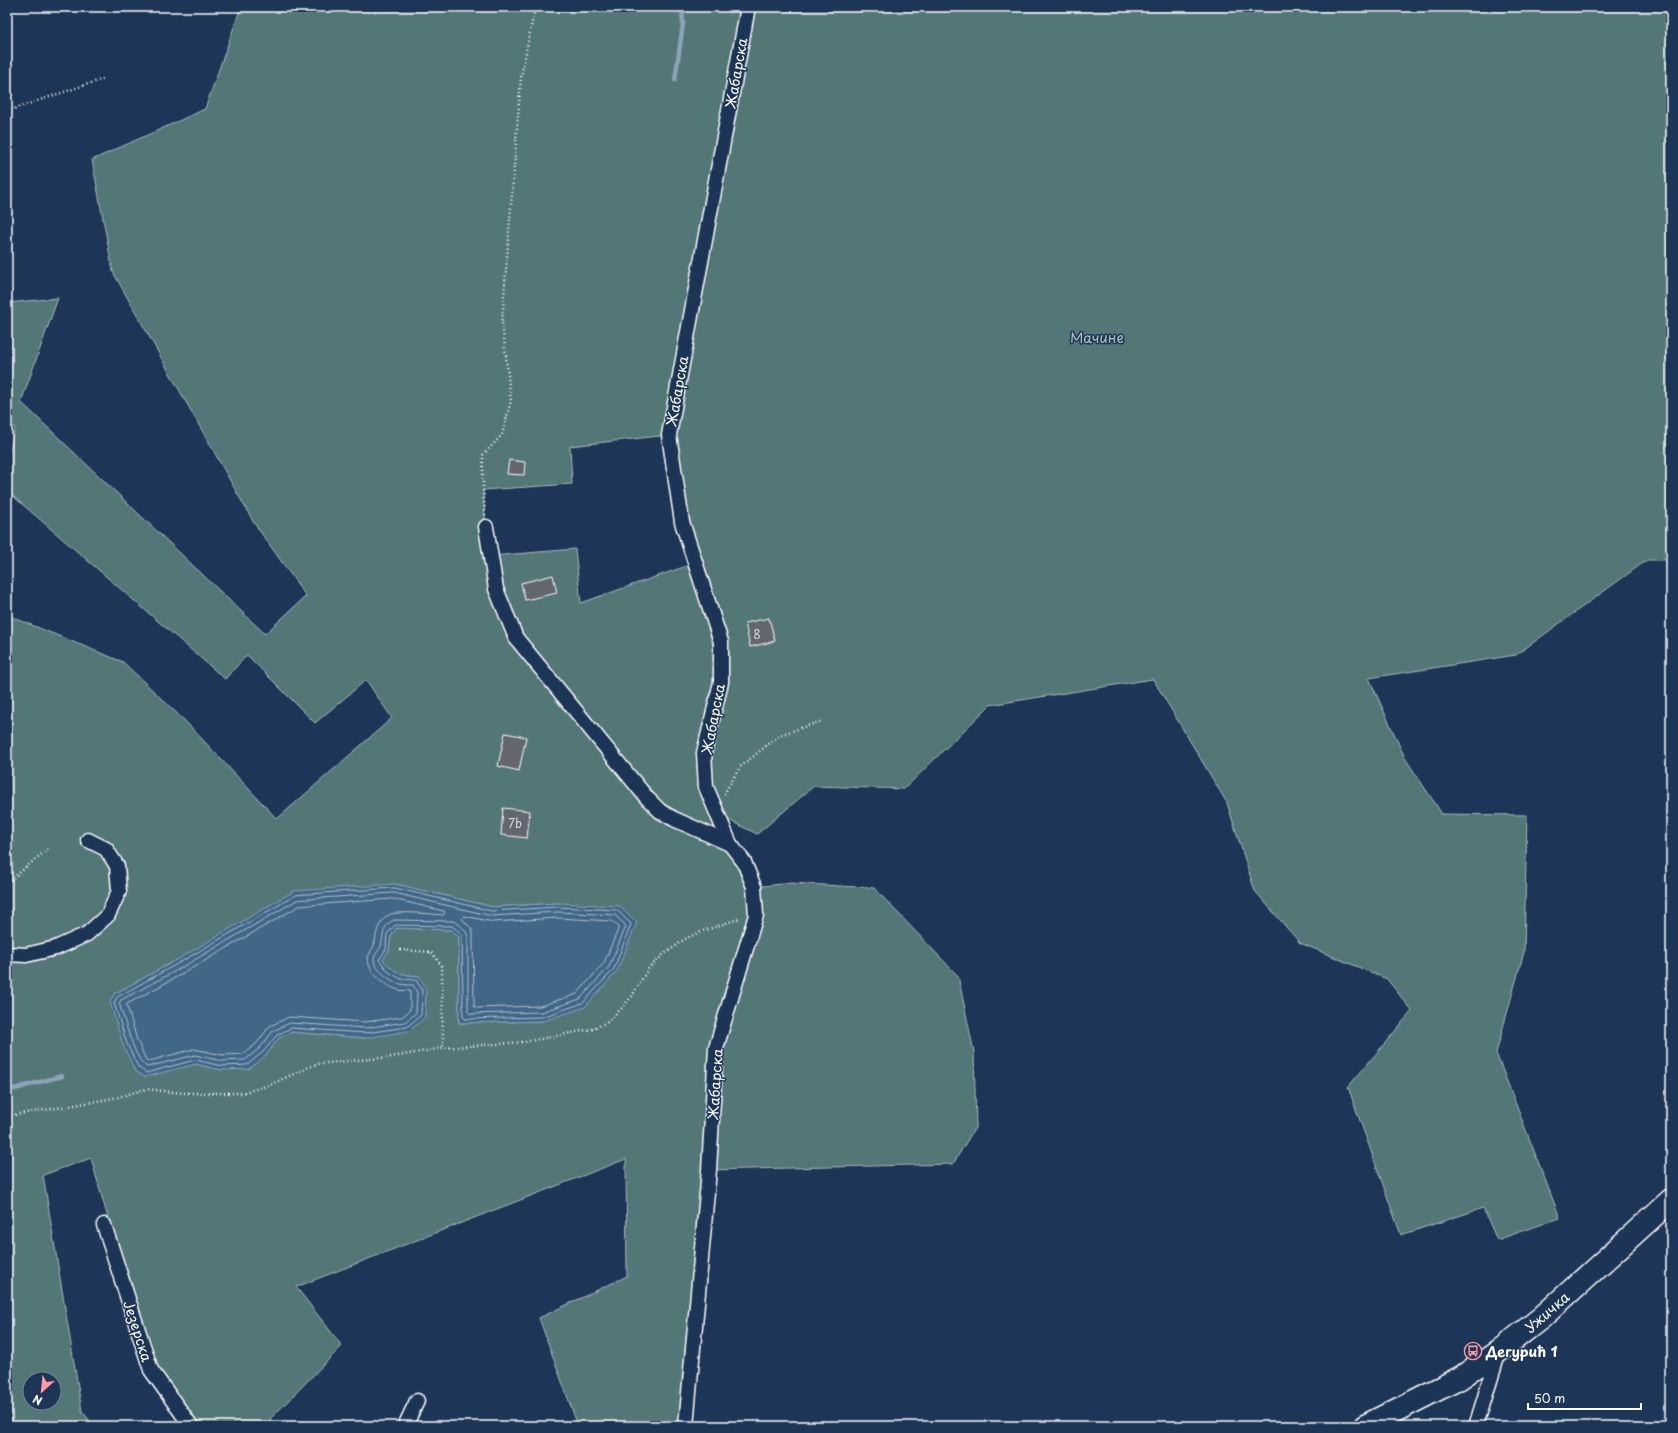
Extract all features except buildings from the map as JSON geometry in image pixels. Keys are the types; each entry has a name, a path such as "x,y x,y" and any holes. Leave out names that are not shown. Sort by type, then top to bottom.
{"main road":[{"name":"Ужичка","path":"1365,1426 1455,1380 1499,1351 1542,1318 1671,1200"}],"street":[{"name":"Жабарска","path":"686,1426 709,1170 716,1048 756,915 754,887 744,862 730,844 706,787 704,753 721,682 721,642 682,522 669,434 748,7"},
{"path":"486,527 496,589 516,638 646,798 660,811 674,819 730,844"},
{"path":"7,954 26,955 56,948 87,934 108,914 119,891 117,866 106,849 88,840"},
{"name":"Језерска","path":"104,1226 151,1370 191,1426"},
{"path":"1476,1426 1499,1351"},
{"path":"405,1426 417,1401"}],"path":[{"path":"486,527 482,490 483,455 502,435 511,401 502,322 521,77 535,7"},
{"path":"7,111 103,79"},
{"path":"717,815 725,790 740,767 780,735 822,721"},
{"path":"7,884 49,848"},
{"path":"7,1116 118,1097 146,1089 183,1093 241,1093 267,1086 316,1064 392,1057 443,1048 524,1042 592,1029 607,1022 621,1009 632,996 648,969 663,955 685,939 703,931 756,915"},
{"path":"400,950 430,952 442,966 443,1048"}],"green space":[{"name":"Мачине","path":"241,7 1671,7 1671,560 1647,560 1516,655 1369,678 1405,758 1442,814 1527,815 1524,952 1496,1053 1560,1218 1497,1240 1483,1208 1401,1235 1348,1087 1412,1011 1387,979 1300,943 1255,891 1227,803 1153,679 990,705 904,789 814,786 757,834 718,815 754,887 790,883 874,888 958,976 974,1052 976,1126 953,1164 709,1170 686,1426 578,1426 539,1318 627,1276 626,1159 296,1287 342,1346 270,1419 274,1426 191,1426 151,1370 91,1158 43,1175 82,1411 94,1426 17,1426 16,1422 7,1422 7,615 123,662 187,723 277,819 392,718 366,680 315,723 247,655 225,679 7,491 7,463 15,427 7,425 7,303 58,298 21,402 265,634 306,596 254,523 113,272 92,160 205,109","holes":["669,435 695,563 581,603 575,549 491,556 486,527 483,490 572,484 570,446","395,884 493,907 558,903 543,1021 459,1023 459,937 452,930 396,928 391,936 389,950 382,960 398,972 407,975 419,976 365,1038 292,1032 279,1038 266,1055 221,1070 196,1064 114,994 175,961"]}],"water":[{"path":"395,884 493,907 558,903 619,906 637,922 617,971 585,1007 543,1021 459,1023 459,937 452,930 396,928 391,936 389,950 383,960 395,971 407,975 419,976 426,989 425,1017 409,1031 365,1038 292,1032 279,1038 266,1055 249,1069 221,1070 196,1064 145,1077 135,1071 123,1045 110,1002 114,994 175,961 294,891"}],"waterway":[{"path":"675,80 683,24 682,7"},
{"path":"7,1091 62,1076"}],"place":[{"name":"Дегурић 1","path":"1473,1351"}]}
